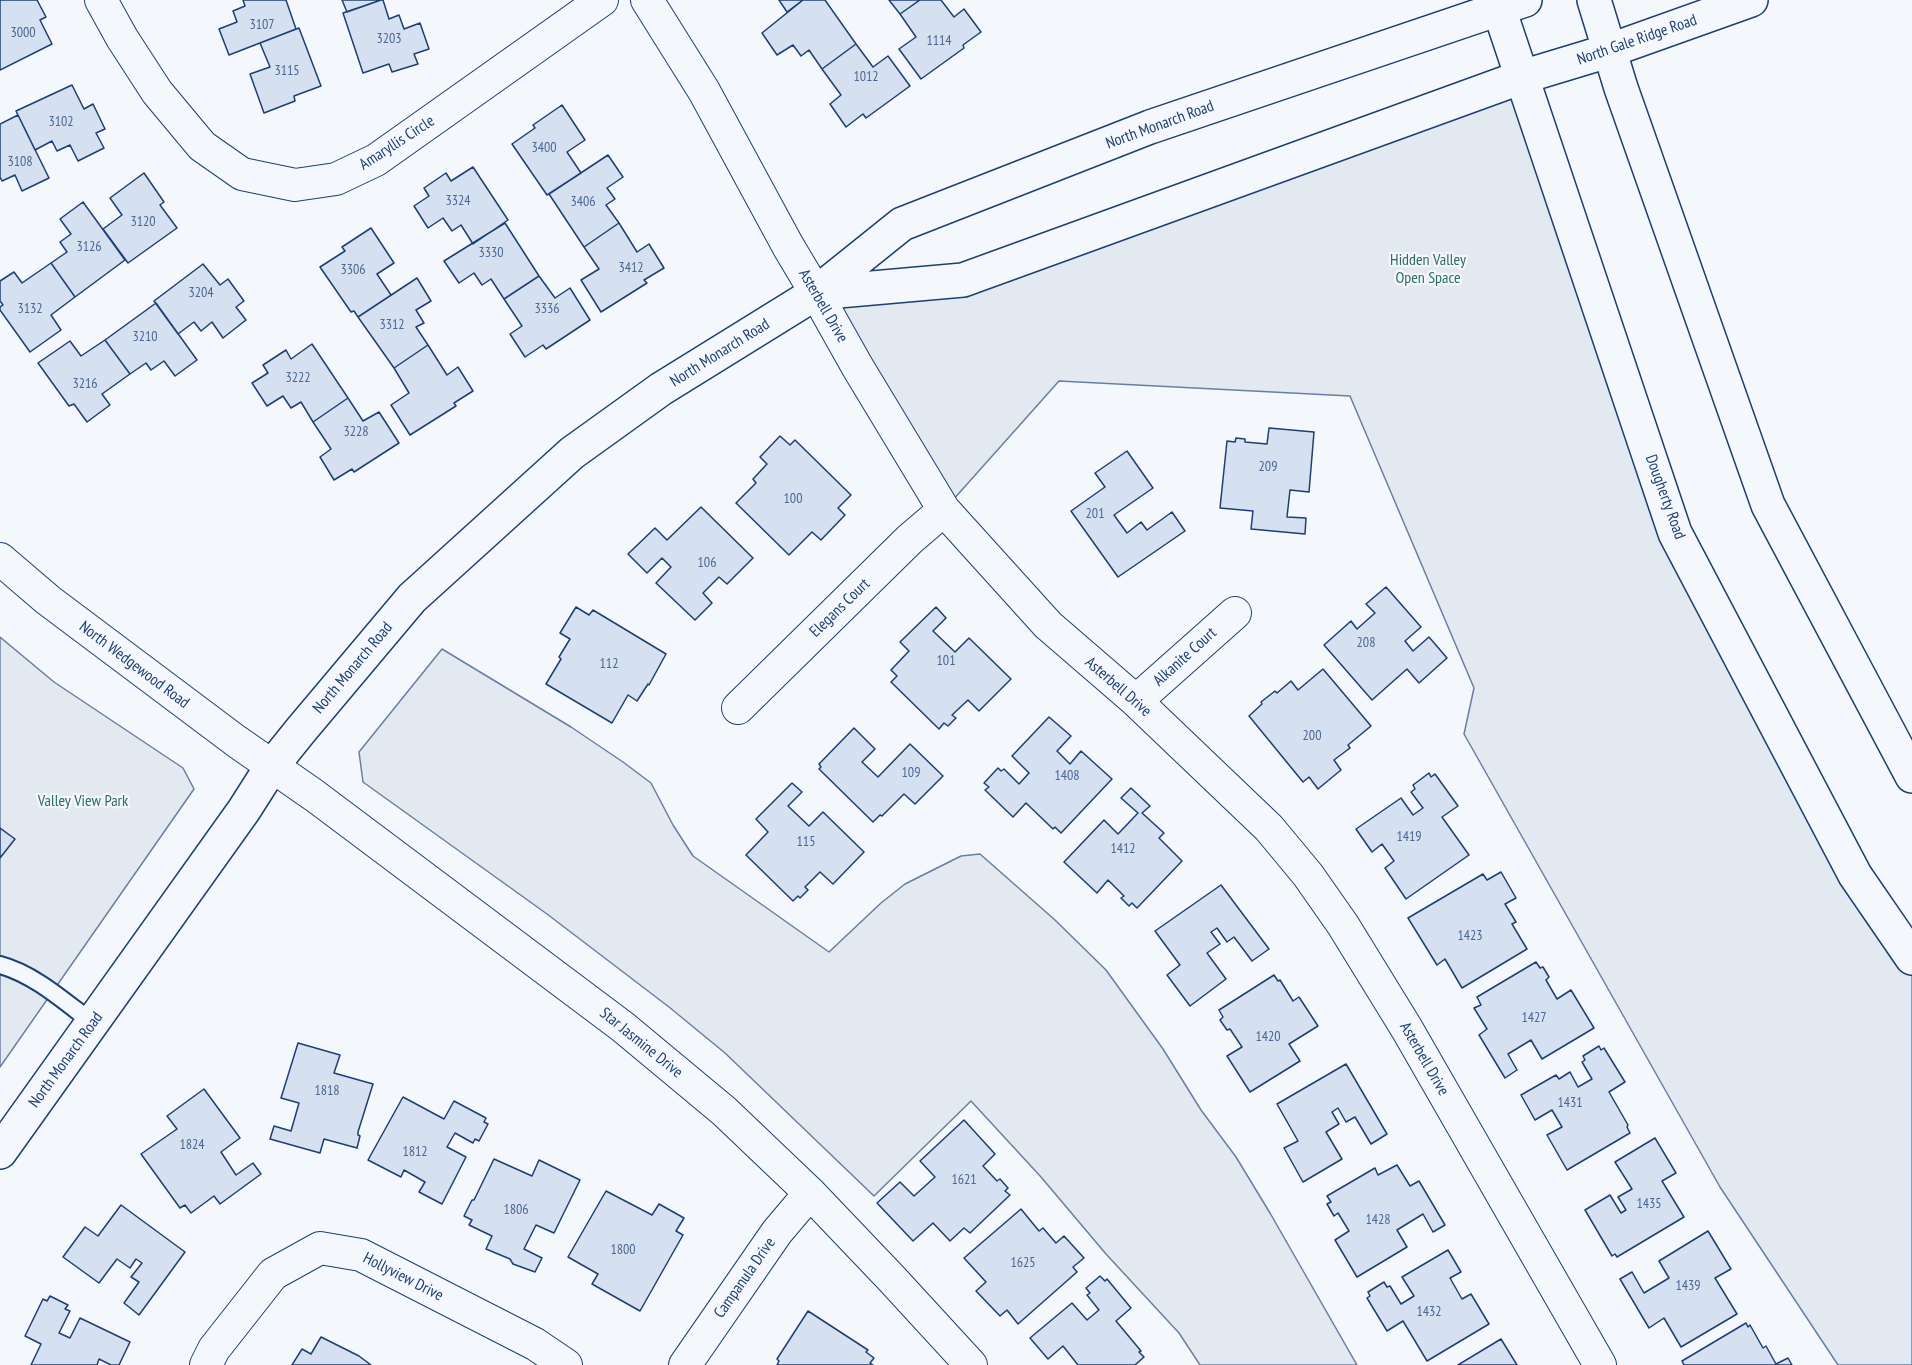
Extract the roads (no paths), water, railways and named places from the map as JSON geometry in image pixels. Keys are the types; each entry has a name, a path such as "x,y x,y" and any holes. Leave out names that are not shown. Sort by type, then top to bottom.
{"street":[{"name":"Amaryllis Circle","path":"101,0 122,38 157,92 202,146 242,174 295,185 336,179 376,160 602,0"},
{"name":"Asterbell Drive","path":"647,0 704,91 788,246 944,510 1048,625 1136,701 1269,828 1308,875 1343,925 1407,1029 1600,1365"},
{"path":"1594,0 1608,51 1768,505 1912,776"},
{"name":"North Gale Ridge Road","path":"1522,77 1608,51 1751,0"},
{"name":"North Monarch Road","path":"0,1152 244,810 272,766 412,598 572,453 661,389 816,293 902,224 1150,127 1507,3"},
{"name":"Dougherty Road","path":"1507,3 1522,77 1675,532 1855,875 1912,958"},
{"name":"North Monarch Road","path":"816,293 963,280 1522,77"},
{"name":"Elegans Court","path":"738,708 910,539 944,510"},
{"name":"North Wedgewood Road","path":"0,559 48,600 272,766"},
{"name":"Alkanite Court","path":"1136,701 1235,613"},
{"name":"Star Jasmine Drive","path":"272,766 623,1027 724,1111 810,1193 971,1365"},
{"name":"Campanula Drive","path":"685,1365 777,1232 810,1193"},
{"name":"Hollyview Drive","path":"206,1365 214,1349 273,1274 320,1248 361,1255 535,1344 566,1365"}],"lane":[{"path":"0,965 10,967 40,984 93,1023"}],"park label":[{"name":"Hidden Valley Open Space","path":"1428,269"},
{"name":"Valley View Park","path":"83,801"}]}
